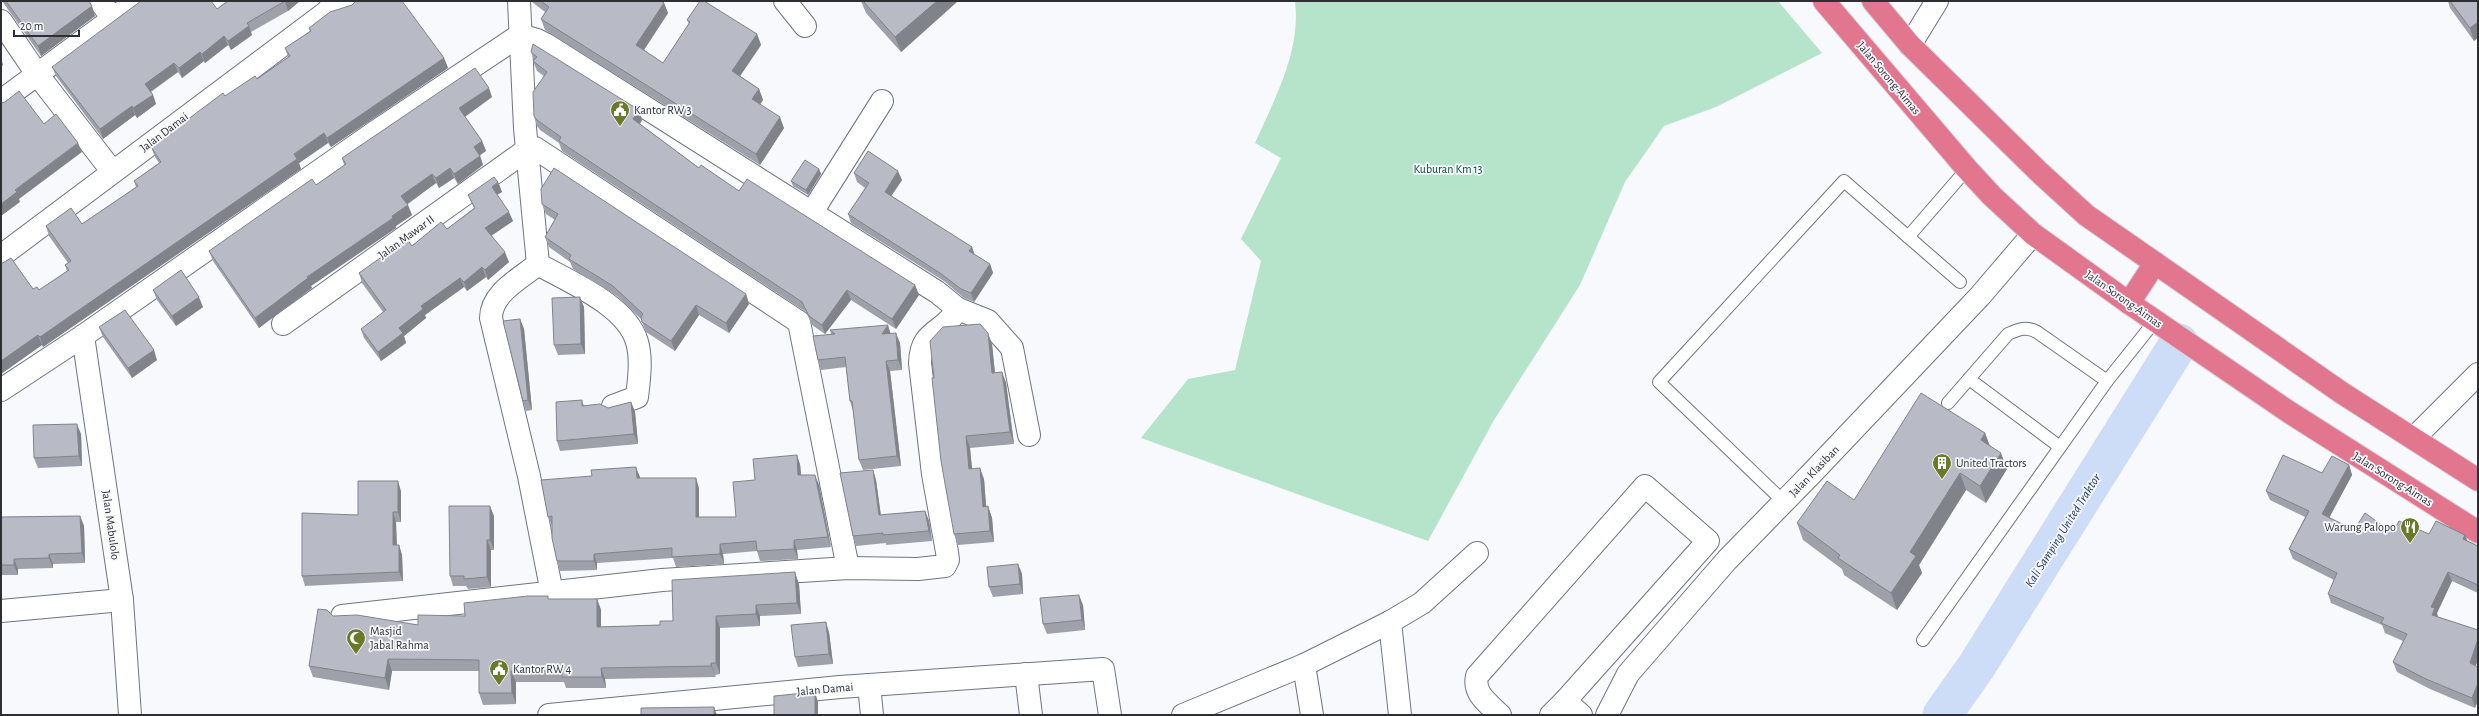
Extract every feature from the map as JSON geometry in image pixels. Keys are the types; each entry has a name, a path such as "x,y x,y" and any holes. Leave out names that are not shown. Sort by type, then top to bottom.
{"highway":[{"name":"Jalan Sorong-Aimas","path":"1824,1 1992,196 2033,234 2129,303 2289,412 2478,532"},
{"path":"1873,1 1910,45 2038,171 2086,214 2336,389 2478,480"},
{"path":"2129,303 2155,263"}],"street":[{"path":"100,1 113,19"},
{"path":"1,101 138,1"},
{"path":"519,1 528,149 538,264"},
{"path":"785,1 805,26"},
{"path":"1910,45 1938,1"},
{"name":"Jalan Damai","path":"1,256 112,171 342,4"},
{"path":"1,21 37,74 112,171"},
{"path":"520,35 542,42 944,296 958,309 988,321 1012,348 1029,435"},
{"path":"1,390 83,336 375,132 520,35"},
{"path":"812,212 882,101"},
{"path":"528,149 535,148 799,322 848,568"},
{"name":"Jalan Mawar II","path":"283,324 528,149"},
{"name":"Jalan Klasiban","path":"1607,715 1628,674 1727,560 1980,296 2033,234"},
{"path":"538,264 609,305 629,323 637,342 639,358 637,397 613,406"},
{"path":"538,264 503,292 494,302 491,318 529,476 552,593"},
{"path":"342,616 662,580 848,568 934,568 945,566 948,560 945,532 933,474 920,363 920,350 923,342 929,335 943,327 958,309"},
{"name":"Jalan Mabulolo","path":"83,336 122,600 130,715"},
{"path":"2414,438 2478,374"},
{"path":"1500,715 1479,695 1475,685 1477,676 1645,486 1708,541 1727,560"},
{"path":"1581,715 1558,708 1708,541"},
{"path":"1182,715 1229,706 1390,622 1422,603 1477,554"},
{"path":"1,611 122,600"},
{"path":"1390,622 1400,715"},
{"path":"1304,666 1312,715"},
{"name":"Jalan Damai","path":"549,715 723,706 870,685 1103,669 1110,715"},
{"path":"1026,674 1031,715"},
{"path":"870,685 872,715"}],"lane":[{"path":"1908,238 1968,169"},
{"path":"1784,502 1659,382 1844,182 1960,282"},
{"path":"1923,640 2107,381 2155,321"},
{"path":"1948,403 2008,334 2029,328 2107,381"},
{"path":"1969,379 2060,447"}],"green space":[{"name":"Kuburan Km 13","path":"1295,1 1778,1 1822,53 1716,107 1664,126 1625,182 1580,285 1494,420 1428,541 1141,438 1188,379 1235,370 1261,261 1241,239 1281,158 1255,143 1285,74 1294,38 1296,20"}],"building":[{"path":"6,1 89,1 92,6 38,46"},
{"path":"141,1 211,1 217,9 228,1 285,1 247,23 249,26 228,41 224,36 202,54 200,52 179,68 174,63 145,84 153,95 133,108 132,106 100,129 52,67"},
{"path":"356,1 402,1 444,58 327,138 324,133 294,154 297,159 40,337 38,335 1,361 1,264 11,258 33,289 37,287 39,290 69,270 65,265 71,261 46,226 71,208 82,224 138,186 134,181 161,162 151,147 223,93 225,96 255,76 257,79 290,56 285,48 311,31 309,28 330,12 352,5"},
{"path":"541,1 661,1 664,3 636,45 663,63 690,22 687,20 700,1 704,1 757,34 732,71 759,89 752,99 780,117 756,154 541,19 549,7"},
{"path":"863,1 937,1 895,37"},
{"path":"2450,1 2478,1 2478,22 2470,28"},
{"path":"533,44 639,110 633,119 699,168 701,165 739,191 747,179 915,285 892,319 847,290 822,325 809,316 802,302 559,141 561,137 537,120 534,116 533,92 547,72 533,61 537,57 531,52"},
{"path":"475,68 489,88 459,108 482,141 474,147 480,156 454,174 450,168 436,178 432,174 401,196 408,205 392,216 393,218 307,277 308,278 255,318 209,251 312,179 316,185 346,164 342,158"},
{"path":"19,91 44,124 56,114 78,143 15,190 17,192 1,204 1,103 5,102"},
{"path":"868,151 898,171 885,192 972,247 969,251 990,264 971,293 961,289 940,273 848,214 869,183 854,173"},
{"path":"805,160 819,169 806,190 791,181"},
{"path":"554,168 746,294 726,323 696,305 671,341 642,322 641,317 643,314 613,286 569,259 571,255 545,237 558,214 542,204 541,189"},
{"path":"494,177 498,182 492,187 509,212 485,228 505,252 485,270 482,267 464,282 460,278 421,306 423,309 399,328 403,333 378,352 361,329 386,310 359,273 407,239 412,246 441,222 447,229 475,208 468,195"},
{"path":"181,270 199,297 172,316 153,290"},
{"path":"580,297 581,344 554,345 552,298"},
{"path":"125,310 154,350 128,368 99,327"},
{"path":"520,319 528,400 523,401 503,321"},
{"path":"980,324 988,333 992,373 1002,372 1010,432 966,436 969,469 980,468 983,507 988,506 990,531 954,534 941,461 932,378 934,378 930,341 943,327"},
{"path":"888,325 882,334 896,333 898,360 886,361 897,456 859,460 845,357 818,360 813,336 835,334 830,330"},
{"path":"1921,393 1985,433 1981,440 2001,453 1980,486 1960,473 1910,552 1916,556 1891,593 1838,558 1840,555 1797,523 1827,481 1854,500"},
{"path":"582,400 582,406 600,404 608,408 631,402 634,434 557,441 556,402"},
{"path":"77,424 79,456 34,458 33,425"},
{"path":"797,455 798,475 815,475 828,537 794,540 794,549 757,551 756,541 720,544 720,554 672,557 672,548 594,554 594,561 557,561 552,538 552,516 548,517 541,480 592,476 591,470 636,467 637,478 696,478 696,517 736,517 733,482 755,480 753,459"},
{"path":"2283,455 2322,473 2332,456 2349,465 2322,514 2354,530 2365,513 2393,533 2399,521 2429,534 2436,521 2465,535 2463,539 2478,546 2478,585 2448,572 2431,607 2435,608 2432,615 2478,630 2478,639 2470,663 2478,667 2478,683 2472,698 2426,679 2393,662 2407,634 2381,623 2384,618 2328,594 2337,573 2289,549 2309,511 2266,491"},
{"path":"873,470 879,515 925,511 929,531 853,536 840,473"},
{"path":"358,481 398,481 398,512 393,512 393,545 399,545 399,572 302,576 302,513 358,515"},
{"path":"449,506 490,506 490,540 487,540 487,577 464,579 464,576 450,576"},
{"path":"80,516 82,553 49,554 49,558 14,559 14,565 1,565 1,517"},
{"path":"1018,564 1020,584 989,587 987,567"},
{"path":"795,572 797,603 756,605 756,614 716,616 716,663 711,663 711,666 601,668 602,677 562,677 562,671 511,671 512,693 479,693 479,660 388,659 385,678 309,666 318,609 327,610 333,616 357,615 418,625 418,615 465,616 464,603 528,596 548,596 548,599 597,599 597,627 660,625 660,621 673,621 672,580"},
{"path":"1079,595 1082,620 1043,624 1040,598"},
{"path":"826,622 829,654 795,657 791,625"},
{"path":"815,692 815,715 774,715 774,696"},
{"path":"714,707 714,715 641,715 641,708"}],"waterway":[{"name":"Kali Samping United Traktor","path":"1942,715 1976,667 2179,343"}],"place":[{"name":"Kantor RW 3","path":"620,127"},
{"name":"United Tractors","path":"1942,480"},
{"name":"Warung Palopo","path":"2410,544"},
{"name":"Masjid Jabal Rahma","path":"356,655"},
{"name":"Kantor RW 4","path":"499,686"}]}
